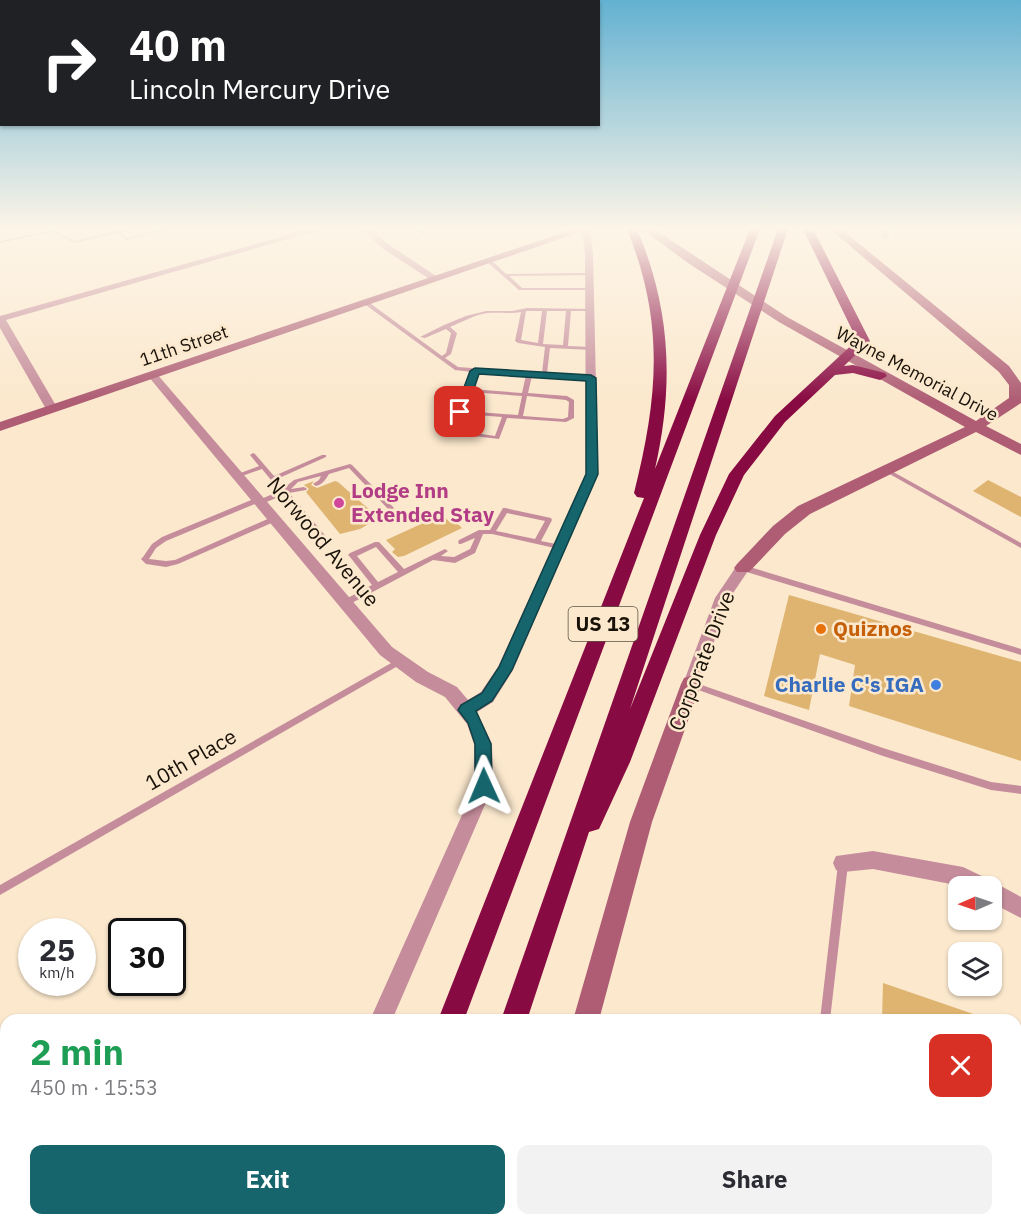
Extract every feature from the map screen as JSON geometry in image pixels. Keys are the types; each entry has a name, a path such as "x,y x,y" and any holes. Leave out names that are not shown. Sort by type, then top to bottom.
{"highway":[{"path":"621,578 656,443 662,354 658,302 653,286"},
{"name":"US 13","path":"453,1014 732,286"},
{"name":"US 13","path":"516,1014 763,286"},
{"path":"837,286 864,341 872,364 882,377"},
{"path":"553,903 619,762 708,535 737,474 780,419 864,341"},
{"path":"829,372 853,369 882,377"}],"street":[{"path":"52,409 0,319 116,286"},
{"name":"11th Street","path":"0,427 411,286"},
{"path":"384,1014 484,786 483,744 470,715 487,697 505,670 592,474 591,310 583,289 584,286"},
{"name":"Wayne Memorial Drive","path":"728,286 845,357 1021,450"},
{"name":"Corporate Drive","path":"588,1014 641,822 723,598 743,568 780,530 804,510 976,427 1016,400 1016,385 1004,369 904,286"},
{"name":"Norwood Avenue","path":"153,376 386,651 422,677 451,692 470,715"},
{"path":"843,863 873,860 958,876"},
{"path":"1002,898 1021,908"}],"lane":[{"path":"518,286 528,290 583,289 581,286"},
{"path":"365,302 456,369 591,378"},
{"path":"423,337 486,312 545,309 591,310"},
{"path":"540,344 545,309"},
{"path":"524,310 518,341 591,349"},
{"path":"565,347 569,310"},
{"path":"442,358 448,354 454,333 446,326"},
{"path":"544,375 548,346"},
{"path":"475,371 455,428 459,433 493,439 499,434 505,416"},
{"path":"520,417 529,375"},
{"path":"460,412 564,421 571,418 571,399 468,390"},
{"path":"253,455 326,541"},
{"path":"272,479 324,456"},
{"path":"284,492 296,481 350,466 391,508"},
{"path":"237,476 262,467"},
{"path":"888,471 1021,546"},
{"path":"316,484 321,482 326,473"},
{"path":"274,519 176,562 166,564 148,562 145,559 153,546 164,539 284,492 304,489"},
{"path":"492,532 505,510 549,520 537,542"},
{"path":"461,542 481,532 492,532 560,547"},
{"path":"432,557 455,560 473,551 481,532"},
{"path":"377,586 352,555 377,544 403,573"},
{"path":"345,603 445,550"},
{"path":"743,568 1021,652"},
{"name":"10th Place","path":"0,890 400,661"},
{"path":"691,684 883,752 991,786 1021,790"},
{"path":"826,1014 843,863"}],"building":[{"path":"988,480 1021,497 1021,517 973,491"},
{"name":"Lodge Inn Extended Stay","path":"314,481 311,485 317,488 338,482 379,518 360,529 340,534 306,492 309,489 304,485"},
{"path":"441,515 449,521 455,521 462,528 404,556 398,557 392,552 395,549 386,540"},
{"name":"Charlie C's IGA","path":"789,595 1021,662 1021,761 849,706 855,665 820,654 809,710 764,696"},
{"path":"883,983 973,1014 882,1014"}],"place":[{"name":"Lodge Inn Extended Stay","path":"339,503"},
{"name":"Quiznos","path":"821,629"},
{"name":"Charlie C's IGA","path":"936,685"}],"route":[{"path":"460,412 475,371 591,378 592,474 505,670 487,697 466,710 474,720 483,744 484,786"}]}
